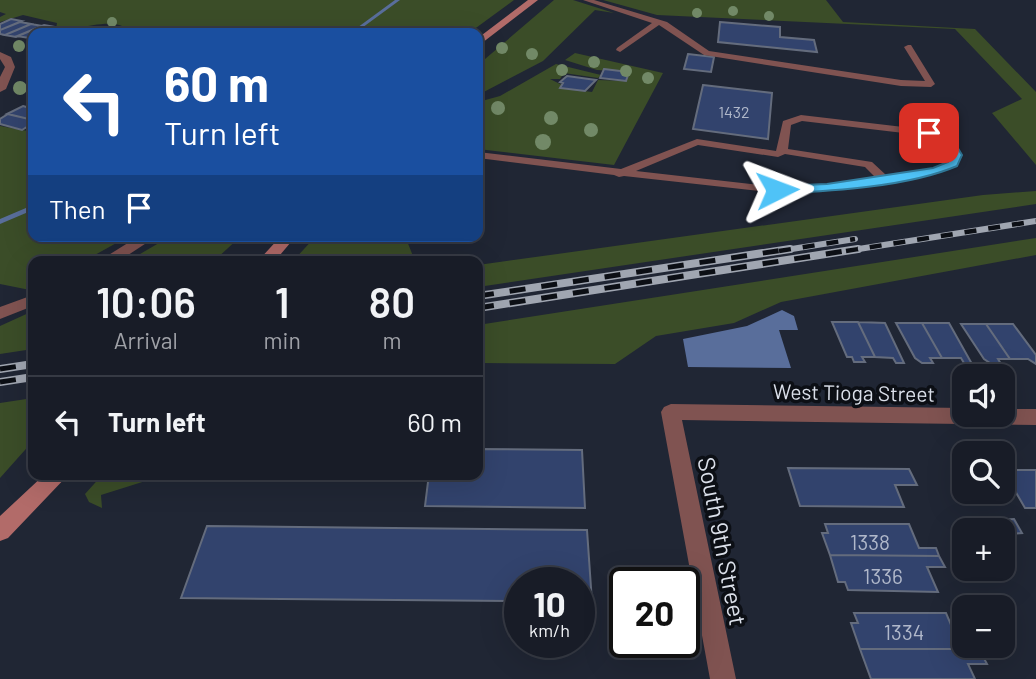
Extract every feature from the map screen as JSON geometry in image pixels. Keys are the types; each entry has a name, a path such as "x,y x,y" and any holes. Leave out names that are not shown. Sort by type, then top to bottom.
{"main road":[{"path":"483,39 534,0"},
{"path":"271,256 284,242"},
{"path":"0,531 53,480"}],"street":[{"path":"0,55 7,60 10,67 0,89"},
{"path":"116,256 140,242"},
{"path":"0,313 28,302"},
{"name":"West Tioga Street","path":"671,412 1036,417"},
{"name":"South 9th Street","path":"671,412 723,679"}],"lane":[{"path":"587,0 658,22 707,53 901,83 931,84 908,47"},
{"path":"620,50 658,22"},
{"path":"483,156 619,174 777,190 827,187 936,171 953,164 956,155 946,138 929,133 801,118 786,123 783,151"},
{"path":"619,174 697,142 868,164 884,179"}],"green space":[{"path":"0,0 514,0 476,28 121,28 124,27 108,24 56,28 57,23 23,15 0,22 0,17 6,14 0,12"},
{"path":"554,0 573,0 614,13 595,10 543,61 483,92 483,61"},
{"path":"603,0 826,0 843,22 975,29 1036,92 1036,165 992,113 1022,99 955,29 657,15"},
{"path":"575,53 663,73 614,165 483,150 483,101 500,96 556,64 601,75 598,78 564,73 560,79 550,79 562,85 561,88 592,92 598,80 626,81 628,72 597,70 565,60"},
{"path":"0,126 28,131 28,242 118,242 93,256 28,256 28,290 0,284"},
{"path":"1036,191 1036,204 483,286 483,264 983,195"},
{"path":"1036,238 1036,255 781,302 734,323 656,336 615,364 483,363 483,324"},
{"path":"161,242 235,242 219,256 137,256"},
{"path":"310,242 407,242 413,256 298,256"},
{"path":"28,313 28,350 0,354 0,326"},
{"path":"28,399 28,447 0,478 0,403"},
{"path":"98,480 149,480 101,495 102,508 89,502 85,494"}],"water":[{"path":"782,310 794,316 798,330 779,330 791,368 688,367 683,339 747,326"}],"building":[{"path":"11,19 22,21 0,30 0,24"},
{"path":"20,22 31,24 5,35 0,34 0,30"},
{"path":"720,22 780,27 780,37 814,40 817,52 718,42"},
{"path":"31,24 42,26 28,28 28,32 16,37 5,35"},
{"path":"44,25 55,27 51,28 37,28"},
{"path":"28,32 28,38 17,36"},
{"path":"688,54 714,57 711,72 684,69"},
{"path":"604,69 629,72 626,81 600,78"},
{"path":"567,76 596,80 585,91 560,88 563,83 560,82"},
{"path":"703,85 772,93 768,139 693,129"},
{"path":"23,106 28,108 28,119 7,114"},
{"path":"8,114 28,119 28,126 22,130 0,124 0,119"},
{"path":"832,322 858,322 875,357 862,357 865,362 854,362 852,357 847,357"},
{"path":"858,322 885,323 904,363 896,363 893,358 875,357"},
{"path":"896,323 922,323 942,358 930,358 933,363 922,363 915,358"},
{"path":"922,323 949,323 972,364 964,363 961,358 942,358"},
{"path":"961,324 986,324 1010,359 998,359 1001,364 990,363 984,359"},
{"path":"986,324 1013,324 1036,355 1036,364 1028,359 1010,359"},
{"path":"483,449 582,450 585,508 425,506 428,480 483,480"},
{"path":"788,468 909,469 917,485 895,485 904,507 800,506"},
{"path":"1015,470 1036,470 1036,508 1025,508 1015,491"},
{"path":"1015,521 1022,533 1015,534"},
{"path":"825,524 909,524 919,548 936,548 939,556 830,555 822,533 828,533"},
{"path":"207,526 587,530 590,567 504,567 504,601 181,598"},
{"path":"830,555 939,556 945,567 927,567 938,592 848,590 845,582 838,582"},
{"path":"854,613 946,613 952,627 952,649 860,649 851,623 858,623"},
{"path":"860,649 952,649 952,658 984,658 987,664 968,664 975,679 871,679"}],"waterway":[{"path":"359,28 398,0"},
{"path":"0,222 28,209"}],"railway":[{"path":"846,251 1036,221"},
{"path":"779,251 855,239"},
{"path":"483,295 790,249"},
{"path":"483,307 858,249"},
{"path":"0,369 28,365"},
{"path":"0,382 28,378"}],"route":[{"path":"777,190 827,187 936,171 953,164 956,155 946,138 929,133"}]}
